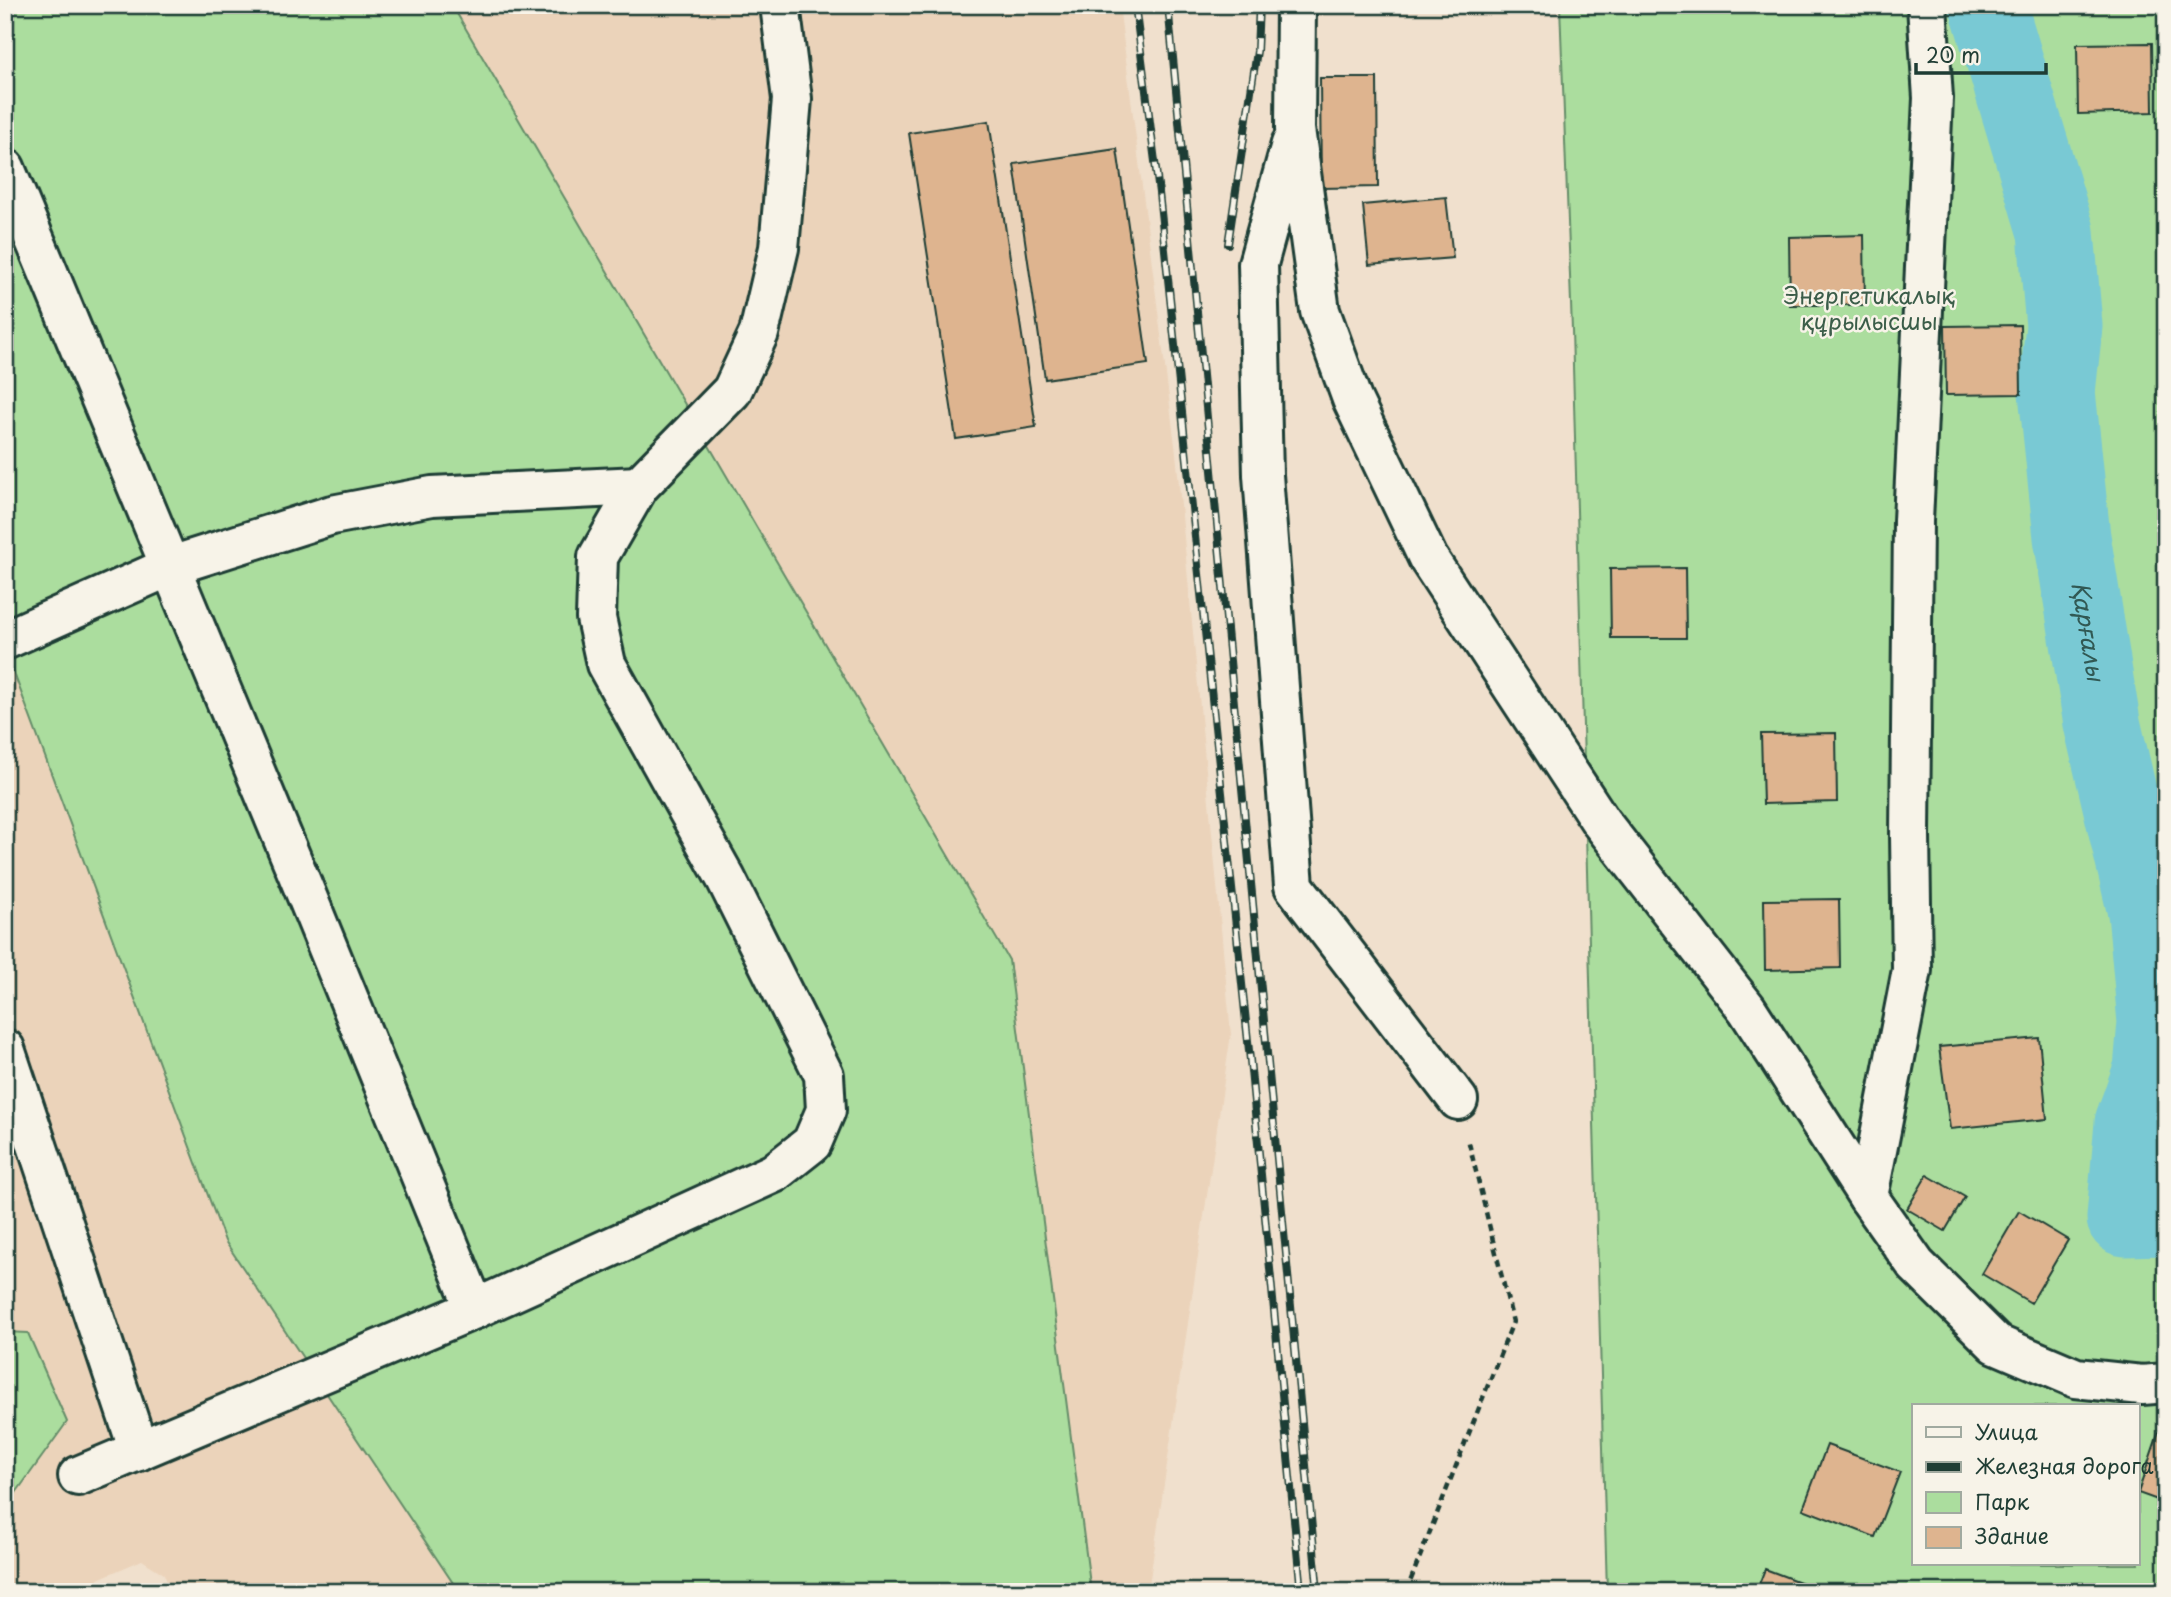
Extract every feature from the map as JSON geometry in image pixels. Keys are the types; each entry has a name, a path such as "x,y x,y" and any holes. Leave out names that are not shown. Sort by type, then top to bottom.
{"street":[{"path":"78,1476 474,1309 774,1173 812,1143 826,1110 824,1075 726,879 606,664 596,618 598,557 639,486 732,391 759,333 779,248 792,99 780,5"},
{"path":"1296,5 1295,129 1320,312 1352,399 1428,558 1601,822 1747,1009 1868,1197 1916,1265 1996,1344 2076,1378 2142,1385 2166,1383"},
{"path":"1868,1197 1912,970 1910,836 1913,521 1933,98 1927,5"},
{"path":"1295,129 1258,264 1263,475 1294,886 1458,1100"},
{"path":"5,168 474,1309"},
{"path":"5,640 170,566 332,515 432,496 639,486"},
{"path":"5,1049 139,1451"}],"path":[{"path":"1409,1592 1413,1574 1513,1322 1458,1100"}],"shaded area":[{"path":"5,5 1119,5 1176,453 1231,1034 1148,1592 171,1592 164,1574 142,1560 68,1592 5,1592"}],"green space":[{"path":"5,5 452,5 1009,960 1091,1592 459,1592 225,1241 5,649"},
{"name":"Энергетикалық құрылысшы","path":"1560,5 2166,5 2166,1592 1607,1592 1572,330"},
{"path":"5,1332 28,1333 67,1422 5,1508"}],"building":[{"path":"2152,43 2153,112 2078,114 2077,44"},
{"path":"1320,78 1377,78 1378,187 1321,188"},
{"path":"989,121 1036,427 956,439 909,133"},
{"path":"1117,149 1148,364 1045,379 1014,164"},
{"path":"1446,197 1453,258 1369,265 1363,205"},
{"path":"1864,235 1865,305 1790,305 1789,237"},
{"path":"2020,325 2021,394 1946,395 1945,326"},
{"path":"1685,568 1686,638 1611,638 1610,569"},
{"path":"1836,733 1837,802 1763,804 1761,734"},
{"path":"1839,899 1840,968 1765,970 1764,900"},
{"path":"2039,1038 2047,1119 1950,1129 1939,1047"},
{"path":"1927,1175 1965,1197 1945,1231 1907,1209"},
{"path":"2019,1211 2068,1240 2031,1303 1982,1274"},
{"path":"2160,1428 2166,1430 2166,1503 2140,1494"},
{"path":"1827,1445 1900,1472 1875,1537 1803,1509"},
{"path":"1765,1569 1826,1592 1756,1592"}],"waterway":[{"name":"Қарғалы","path":"1988,5 2056,232 2064,326 2057,392 2072,537 2102,723 2146,912 2156,1022 2152,1070 2133,1123 2125,1218 2166,1217"}],"railway":[{"path":"1135,5 1159,193 1250,1060 1301,1592"},
{"path":"1168,5 1318,1592"},
{"path":"1228,244 1257,51 1259,5"}]}
